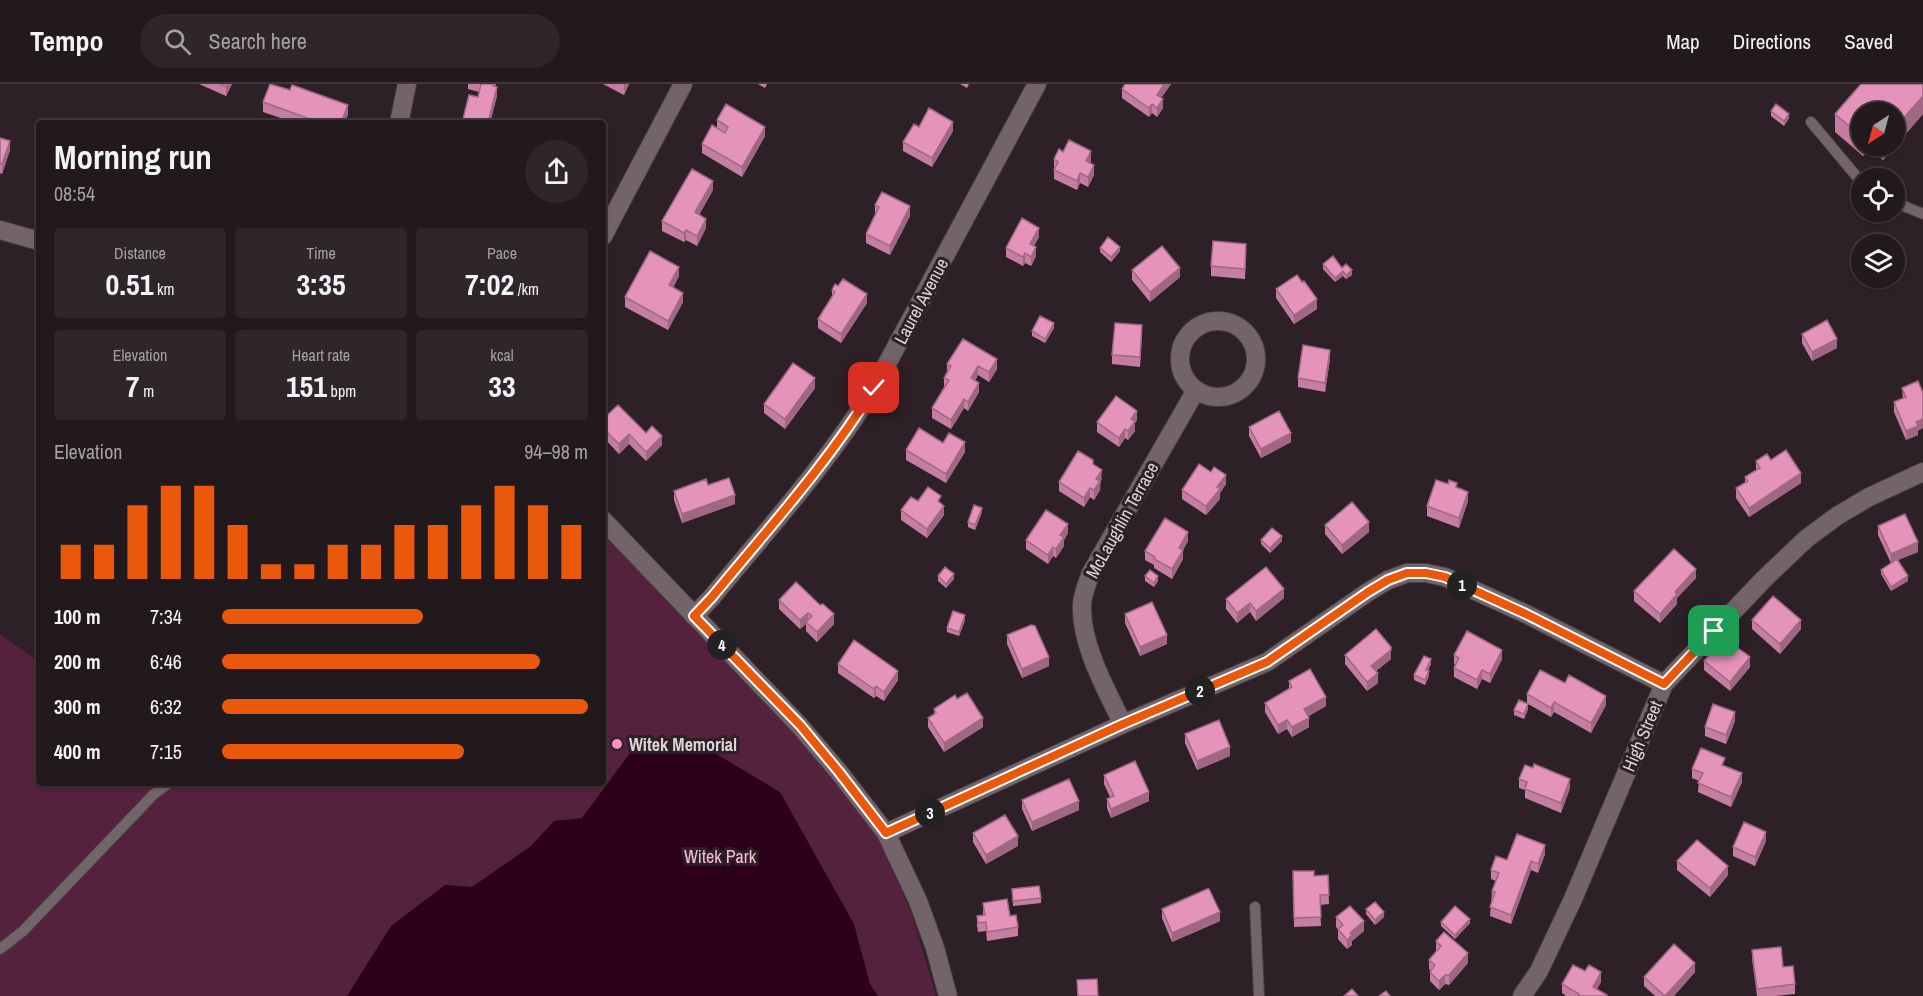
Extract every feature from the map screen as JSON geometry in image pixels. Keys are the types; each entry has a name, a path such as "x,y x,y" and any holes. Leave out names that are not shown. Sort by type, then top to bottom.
{"street":[{"path":"400,120 407,84"},
{"path":"606,230 683,84"},
{"name":"Laurel Avenue","path":"694,616 854,421 874,388 1037,84"},
{"path":"0,230 36,241"},
{"path":"1218,321 1230,323 1242,329 1251,339 1256,351 1256,364 1252,377 1245,387 1233,394 1221,397 1196,390 1187,381 1182,371 1180,359 1187,336 1196,328 1218,321"},
{"name":"McLaughlin Terrace","path":"1123,724 1105,687 1088,643 1083,620 1084,590 1091,573 1196,390"},
{"name":"High Street","path":"1522,996 1539,971 1573,899 1664,684 1764,579 1806,539 1837,516 1869,497 1923,472"},
{"path":"606,523 800,725 886,833 918,901 935,948 948,996"},
{"path":"886,833 1123,724 1267,662 1368,592 1388,580 1407,573 1426,573 1445,577 1526,614 1664,684"}],"lane":[{"path":"1810,122 1851,170"},
{"path":"1905,206 1923,214"},
{"path":"0,949 23,932 154,794 165,786"},
{"path":"1255,907 1259,996"}],"green space":[{"name":"Witek Park","path":"606,536 808,742 880,841 912,914 936,996 0,996 0,634 36,660 36,786 606,786"}],"shaded area":[{"path":"633,749 708,749 780,792 854,924 870,984 878,996 347,996 391,926 445,885 472,887 531,846 554,821 582,818"}],"building":[{"path":"270,84 290,90 292,85 348,105 342,120 313,120 263,102"},
{"path":"481,84 493,84 497,87 489,120 463,119 469,95 478,97"},
{"path":"1125,84 1164,84 1157,95 1163,99 1157,108 1152,104 1149,108 1122,89"},
{"path":"1861,84 1923,84 1923,96 1905,116 1905,102 1851,102 1851,128 1835,114"},
{"path":"726,104 765,127 742,167 702,144 712,125 725,133 728,127 717,120"},
{"path":"1776,104 1789,114 1784,121 1771,111"},
{"path":"929,108 953,122 932,158 903,142 914,124 919,127"},
{"path":"0,138 10,141 2,164 0,164"},
{"path":"1069,140 1091,151 1086,161 1094,165 1088,177 1080,173 1077,181 1054,170 1058,162 1054,159 1059,149 1063,152"},
{"path":"692,169 713,181 695,212 706,219 697,236 686,230 684,233 662,221"},
{"path":"882,192 910,206 890,246 866,234 879,207 875,205"},
{"path":"1022,218 1039,228 1030,244 1036,247 1031,257 1025,253 1023,257 1006,248"},
{"path":"1108,237 1120,247 1111,257 1100,248"},
{"path":"1213,241 1246,244 1245,269 1211,266"},
{"path":"1162,246 1180,268 1150,292 1132,270"},
{"path":"650,251 679,267 669,285 683,293 668,321 625,297"},
{"path":"1333,256 1342,268 1346,264 1352,270 1346,275 1343,271 1335,278 1323,264"},
{"path":"1297,275 1317,299 1294,315 1276,289"},
{"path":"843,279 867,294 841,334 818,319 835,292 832,290 835,284 838,286"},
{"path":"1040,316 1054,323 1045,339 1032,331"},
{"path":"1827,320 1837,339 1812,352 1802,334"},
{"path":"1115,323 1142,325 1140,357 1112,355"},
{"path":"963,339 997,359 989,372 978,366 971,378 979,383 968,402 964,399 951,420 932,408 949,380 944,378 951,366 947,364"},
{"path":"1303,345 1330,350 1325,383 1298,378"},
{"path":"793,363 815,378 785,419 764,404"},
{"path":"1918,381 1923,393 1923,419 1916,422 1918,426 1906,431 1894,402 1906,397 1902,388"},
{"path":"1116,396 1137,411 1131,419 1135,421 1119,438 1097,422"},
{"path":"618,405 646,433 652,426 662,436 646,452 629,434 619,444 606,431 606,416"},
{"path":"1279,411 1291,433 1261,449 1249,427"},
{"path":"919,428 943,443 949,433 965,442 946,474 906,450"},
{"path":"1786,450 1801,473 1749,508 1736,488 1748,481 1745,477 1760,468 1756,461 1767,454 1771,460"},
{"path":"1078,451 1093,460 1093,464 1102,470 1096,479 1100,481 1094,490 1090,488 1084,498 1059,482"},
{"path":"1199,464 1211,472 1214,467 1226,475 1217,487 1220,489 1206,506 1182,490"},
{"path":"729,478 735,495 682,514 674,491 706,479 708,485"},
{"path":"1436,480 1448,484 1449,480 1457,483 1456,487 1468,492 1459,518 1427,506"},
{"path":"928,487 941,496 938,501 944,506 927,529 901,510 911,497 918,501"},
{"path":"1352,502 1369,522 1342,545 1325,525"},
{"path":"974,505 982,508 975,525 968,522"},
{"path":"1046,510 1068,524 1060,535 1064,537 1056,549 1053,547 1048,555 1026,540"},
{"path":"1905,514 1918,542 1891,554 1878,526"},
{"path":"1165,518 1188,532 1179,548 1183,550 1172,569 1145,551"},
{"path":"1272,528 1282,536 1270,548 1261,540"},
{"path":"1674,549 1696,569 1675,592 1677,594 1660,614 1634,591"},
{"path":"1897,559 1908,576 1891,587 1881,570"},
{"path":"945,567 954,574 946,584 938,576"},
{"path":"1266,567 1284,589 1256,611 1250,603 1237,613 1226,599"},
{"path":"1150,570 1158,576 1154,583 1145,576"},
{"path":"796,582 820,605 823,604 834,614 817,632 806,622 812,616 808,613 800,620 779,600"},
{"path":"1773,596 1801,620 1780,644 1752,620"},
{"path":"1152,602 1167,635 1140,647 1125,614"},
{"path":"953,611 965,615 959,632 947,628"},
{"path":"1031,625 1035,626 1049,657 1022,669 1007,635"},
{"path":"1376,629 1391,650 1371,666 1378,673 1367,682 1345,655"},
{"path":"1467,631 1502,650 1490,674 1482,670 1477,680 1454,668 1459,658 1454,655"},
{"path":"854,640 898,671 884,692 876,686 874,689 838,664"},
{"path":"1721,641 1728,646 1725,650 1732,655 1738,648 1750,657 1730,682 1704,661"},
{"path":"1424,656 1431,659 1425,680 1414,675"},
{"path":"1310,669 1326,697 1304,709 1309,718 1292,727 1287,720 1278,725 1265,703 1292,687 1289,681"},
{"path":"1540,670 1565,683 1569,675 1606,696 1591,723 1554,702 1551,708 1527,694"},
{"path":"967,693 983,718 944,743 928,718 936,713 934,709 955,695 957,699"},
{"path":"1519,700 1528,704 1524,714 1514,710"},
{"path":"1713,704 1735,712 1726,735 1705,727"},
{"path":"1219,720 1230,747 1197,761 1185,734"},
{"path":"1701,748 1725,758 1722,765 1742,773 1731,797 1698,783 1703,773 1692,769"},
{"path":"1135,761 1149,792 1111,809 1107,799 1114,796 1104,775"},
{"path":"1534,764 1570,779 1561,803 1525,789 1527,782 1519,779 1525,765 1533,768"},
{"path":"1069,779 1079,801 1032,822 1022,800"},
{"path":"1005,815 1018,836 986,855 973,833"},
{"path":"1744,822 1766,832 1755,857 1733,847"},
{"path":"1517,834 1545,845 1538,864 1531,861 1511,915 1490,907 1495,892 1492,891 1499,873 1491,870 1496,856 1507,860"},
{"path":"1697,840 1728,866 1710,888 1677,861"},
{"path":"1293,871 1314,871 1314,876 1328,875 1329,895 1320,895 1321,917 1294,918"},
{"path":"1039,886 1041,898 1013,901 1012,889"},
{"path":"1207,889 1220,912 1172,933 1162,909"},
{"path":"1007,899 1010,916 1016,915 1018,927 987,932 986,922 978,923 977,916 985,915 983,903"},
{"path":"1375,902 1384,912 1375,920 1366,909"},
{"path":"1350,906 1364,921 1350,933 1352,935 1347,940 1338,929 1343,925 1336,917"},
{"path":"1455,906 1470,919 1455,935 1441,922"},
{"path":"1444,932 1468,953 1449,975 1445,975 1439,981 1430,972 1435,965 1429,960 1441,946 1436,941"},
{"path":"1674,944 1695,963 1665,996 1644,977"},
{"path":"1781,947 1783,967 1793,966 1795,984 1757,989 1752,950"},
{"path":"1573,965 1585,971 1589,965 1601,972 1593,987 1607,996 1578,996 1579,994 1562,984"},
{"path":"1097,979 1098,996 1078,996 1077,980"},
{"path":"1352,989 1358,996 1344,996"},
{"path":"1386,991 1390,996 1379,996"}],"place":[{"name":"Witek Memorial","path":"617,744"}],"route":[{"path":"874,388 854,421 830,453 694,616 800,725 886,833 1123,724 1267,662 1368,592 1388,580 1407,573 1426,573 1445,577 1526,614 1664,684 1714,631"}]}
